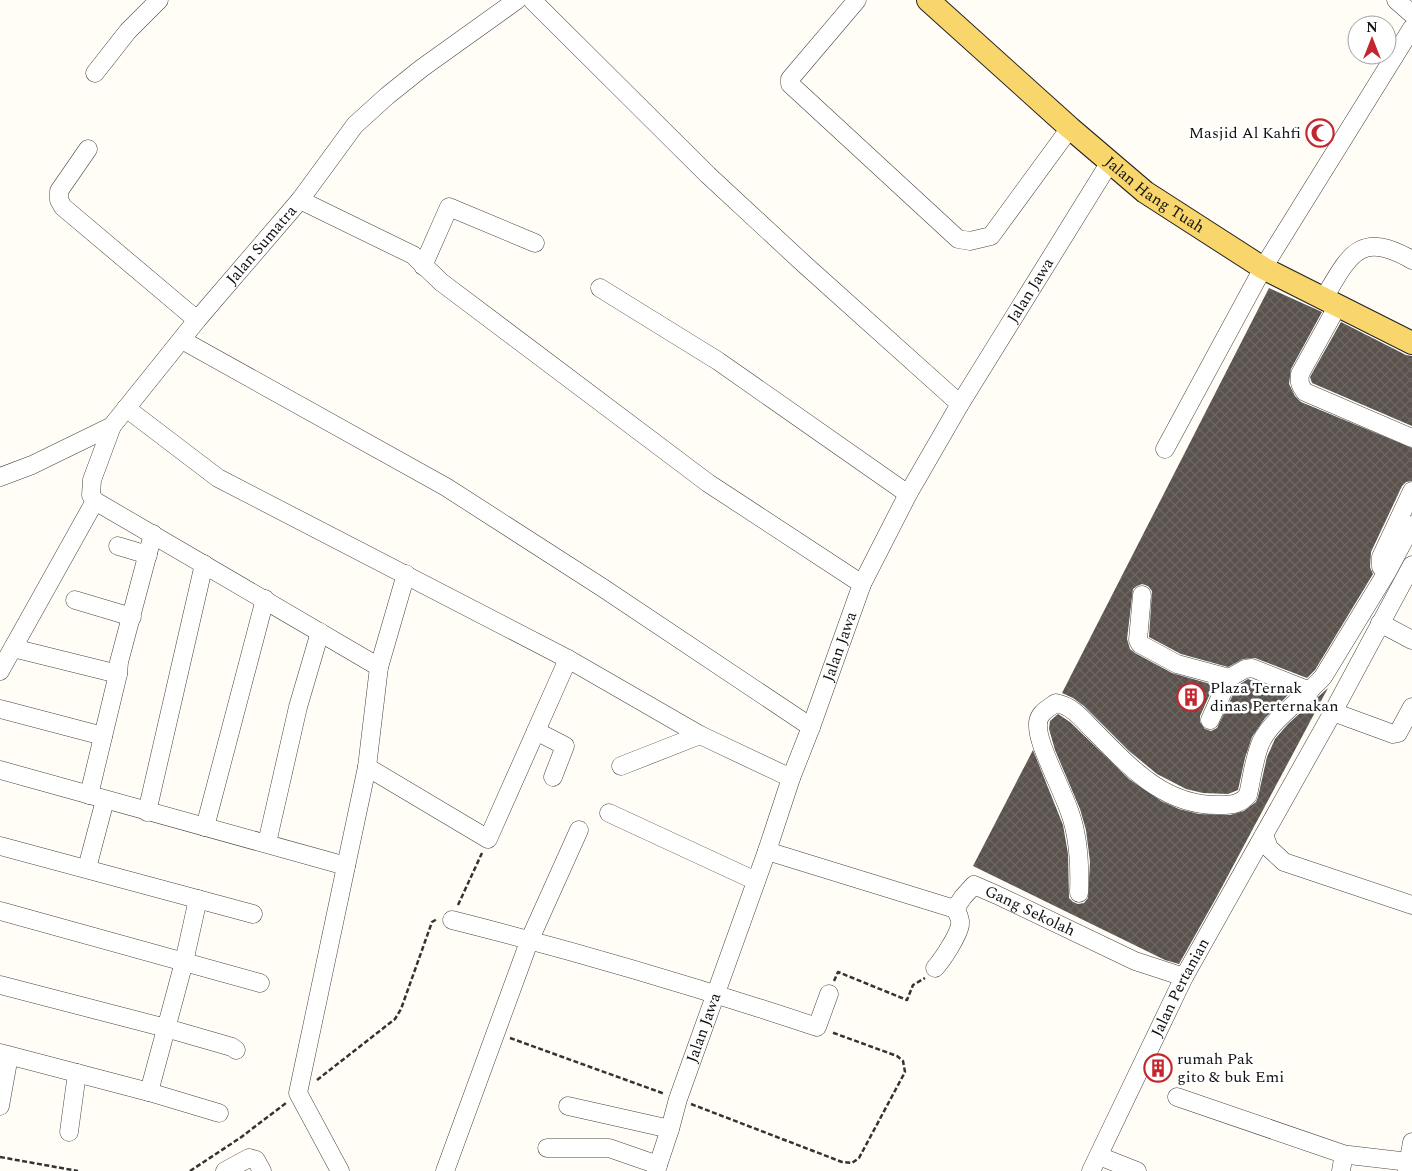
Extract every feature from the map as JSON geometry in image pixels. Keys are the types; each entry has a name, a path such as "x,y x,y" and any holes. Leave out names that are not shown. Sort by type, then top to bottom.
{"main road":[{"name":"Jalan Hang Tuah","path":"928,0 1070,128 1145,192 1263,268 1412,343"}],"street":[{"path":"95,73 128,31 159,0"},
{"name":"Jalan Sumatra","path":"0,477 32,465 112,426 198,320 300,200 355,125 387,96 497,6 517,0"},
{"path":"532,0 708,175 960,404"},
{"path":"857,0 790,79 790,84 958,239 970,241 991,236 1070,128"},
{"path":"1396,0 1412,14"},
{"path":"1165,449 1263,268 1412,28"},
{"path":"88,149 59,191 59,200 63,207 198,320"},
{"name":"Jalan Jawa","path":"657,1168 678,1099 715,993 862,584 908,494 960,404 1110,162"},
{"path":"300,200 412,255 441,282 708,483 862,584"},
{"path":"424,266 450,207 534,242"},
{"path":"1412,260 1394,249 1377,246 1363,248 1344,263 1331,302 1300,374 1300,385 1305,392 1412,438"},
{"path":"600,288 718,361 908,494"},
{"path":"182,340 446,487 811,727"},
{"path":"126,408 218,478 568,658 700,735 791,778"},
{"path":"112,426 92,480 91,495 94,501 379,667"},
{"path":"1386,572 1381,567 1381,558 1412,491"},
{"path":"0,671 94,501"},
{"path":"1080,893 1080,863 1072,820 1048,765 1037,725 1040,716 1046,709 1056,703 1073,710 1138,774 1156,788 1198,804 1233,805 1242,801 1248,795 1261,742 1277,720 1323,677 1412,525"},
{"path":"87,868 103,736 118,674 119,662 153,534"},
{"path":"118,546 148,555"},
{"path":"147,812 204,564"},
{"name":"Jalan Pertanian","path":"1095,1164 1184,977 1333,712 1412,565"},
{"path":"340,1171 298,1094 368,767 379,667 406,574"},
{"path":"1142,595 1138,640 1140,644 1177,664 1229,678"},
{"path":"75,600 132,616"},
{"path":"205,827 265,600"},
{"path":"1380,623 1412,640"},
{"path":"267,843 298,707 320,632"},
{"path":"13,648 118,674"},
{"path":"368,767 488,838 568,658"},
{"path":"1210,720 1229,678 1245,669 1252,668 1310,691"},
{"path":"1333,712 1393,734 1398,733 1412,707"},
{"path":"0,709 103,736"},
{"path":"536,731 565,746 553,777"},
{"path":"621,766 700,735"},
{"path":"0,770 346,866"},
{"path":"609,813 756,881"},
{"path":"445,1171 530,939 579,830"},
{"path":"1264,835 1269,848 1284,862 1412,905"},
{"path":"0,846 253,914"},
{"path":"767,851 955,909 960,925 943,958 935,968"},
{"name":"Gang Sekolah","path":"955,909 974,885 1134,961 1184,977"},
{"path":"149,1092 184,962 198,899"},
{"path":"0,911 260,982"},
{"path":"452,920 530,939 715,993 817,1027 829,994"},
{"path":"0,985 166,1028 232,1047 236,1050"},
{"path":"0,1106 5,1054 149,1092 219,1113"},
{"path":"68,1132 77,1073"},
{"path":"1178,1097 1344,1163 1408,1167 1412,1142"},
{"path":"568,1106 670,1130"},
{"path":"547,1148 609,1148 657,1168"},
{"path":"225,1171 248,1158 256,1160 262,1171"},
{"path":"1095,1164 1137,1171"}],"path":[{"path":"190,1171 240,1138 395,1019 401,1010 432,922 438,918 445,917 452,920 488,838"},
{"path":"829,994 838,972 907,1000 913,985 926,978 935,968"},
{"path":"496,1033 678,1099 842,1162 852,1163 859,1158 905,1072 903,1061 897,1056 817,1027"},
{"path":"0,1157 78,1171"}],"building":[{"path":"1269,288 1322,312 1291,369 1289,384 1295,396 1301,402 1412,448 1412,481 1406,482 1402,486 1371,552 1370,567 1373,574 1315,670 1307,678 1255,658 1243,659 1228,667 1181,654 1149,637 1152,591 1148,586 1142,584 1133,589 1127,639 1130,649 1172,673 1214,685 1200,716 1200,722 1205,729 1211,731 1217,728 1237,686 1248,679 1289,694 1265,718 1252,737 1238,790 1228,794 1203,793 1186,789 1157,774 1129,751 1084,706 1062,693"},
{"path":"1341,322 1406,355 1412,356 1412,426 1312,383 1310,377"},
{"path":"1328,688 1179,964 1165,960 973,866 1033,750 1063,825 1068,854 1069,898 1078,904 1084,903 1088,898 1090,862 1086,830 1080,809 1055,750 1049,729 1050,721 1058,714 1070,722 1129,779 1161,801 1179,809 1199,814 1230,815 1244,811 1256,802 1267,757 1275,739 1288,724"},
{"name":"rumah Pak gito & buk Emi","path":"1157,1057 1169,1062 1161,1076 1149,1074"}],"place":[{"name":"Masjid Al Kahfi","path":"1320,133"},
{"name":"Plaza Ternak dinas Perternakan","path":"1191,697"},
{"name":"rumah Pak gito & buk Emi","path":"1158,1068"}]}
